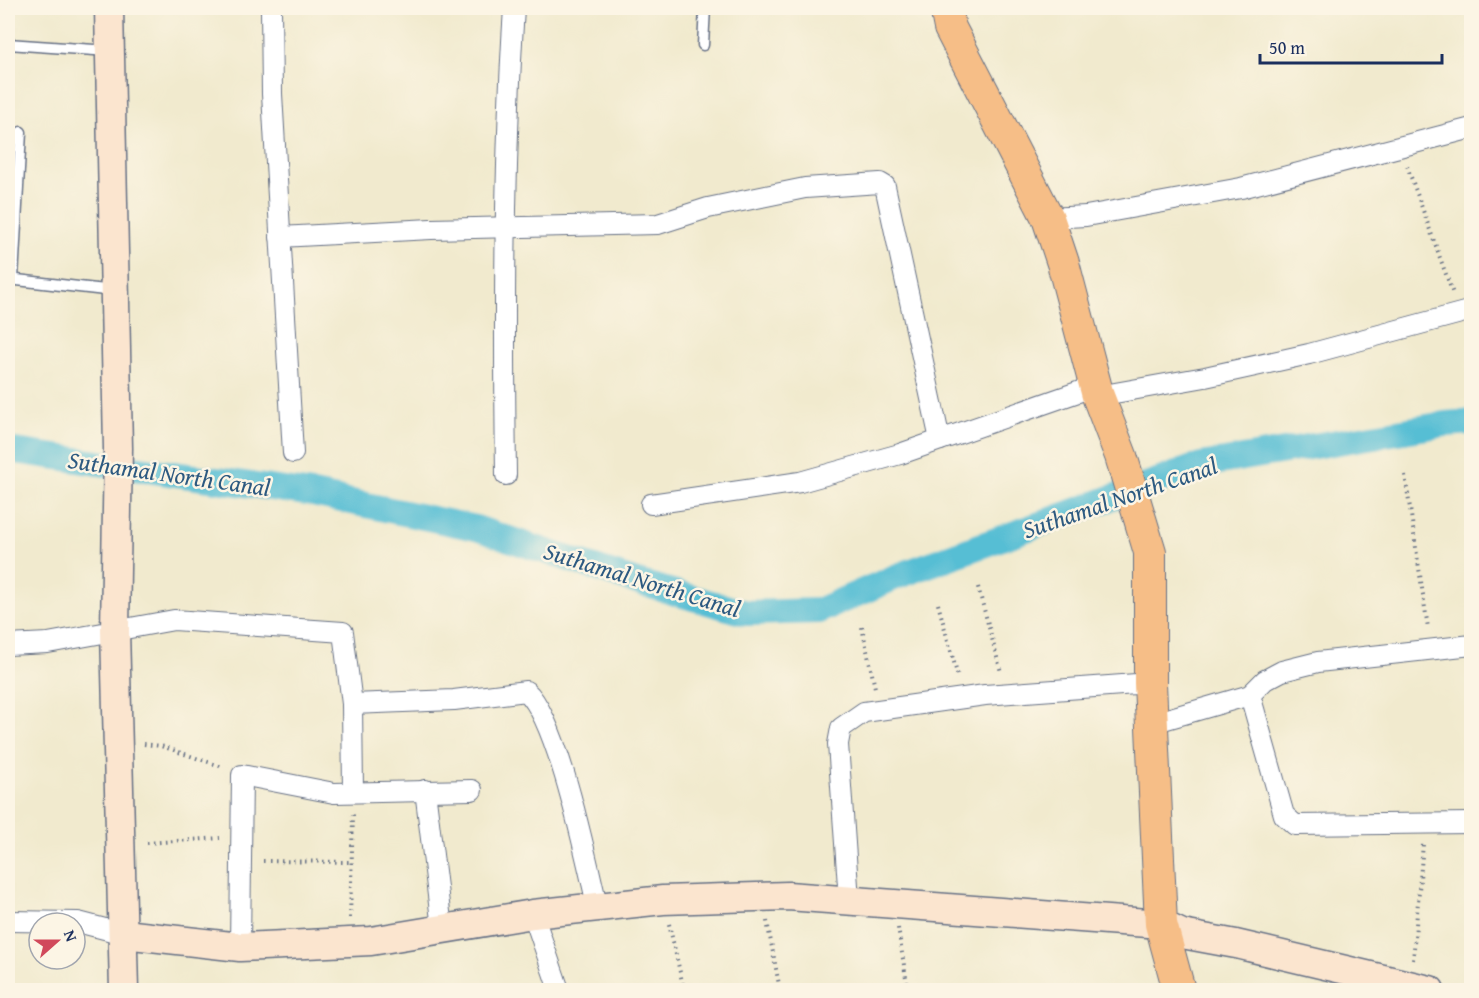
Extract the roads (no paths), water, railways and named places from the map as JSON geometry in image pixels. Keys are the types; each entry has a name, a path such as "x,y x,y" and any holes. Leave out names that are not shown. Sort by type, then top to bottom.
{"main road":[{"path":"946,8 950,28 1048,218 1064,263 1096,391 1121,456 1150,552 1150,683 1161,924 1179,990"}],"street":[{"path":"109,8 118,448 115,512 116,630 124,990"},
{"path":"271,8 272,94 292,453"},
{"path":"506,475 506,228 509,83 514,8"},
{"path":"1048,218 1086,216 1230,190 1472,128"},
{"path":"280,237 658,224 708,207 805,188 880,183 885,186 940,440"},
{"path":"651,504 800,482 1096,391 1205,377 1309,354 1466,312"},
{"path":"8,645 48,643 174,620 344,632 352,704 353,792"},
{"path":"1153,723 1250,695 1265,680 1282,671 1318,662 1472,645"},
{"path":"849,900 838,744 841,728 864,712 1006,693 1150,683"},
{"path":"352,704 454,700 526,692 534,699 554,746 572,804 598,909"},
{"path":"1250,695 1284,815 1295,825 1472,823"},
{"path":"240,947 242,775 334,793 472,790"},
{"path":"425,790 442,928"},
{"path":"8,921 78,922 124,934 240,947 350,942 533,914 598,909 663,900 763,897 849,900 1161,924 1182,934 1236,944 1420,988"},
{"path":"533,914 559,990"}],"lane":[{"path":"703,45 705,8"},
{"path":"8,44 110,51"},
{"path":"21,132 10,279 114,291"}],"waterway":[{"name":"Suthamal North Canal","path":"8,450 313,494 476,528 637,582 746,613 818,611 898,576 1201,465 1445,424 1472,422"}]}
